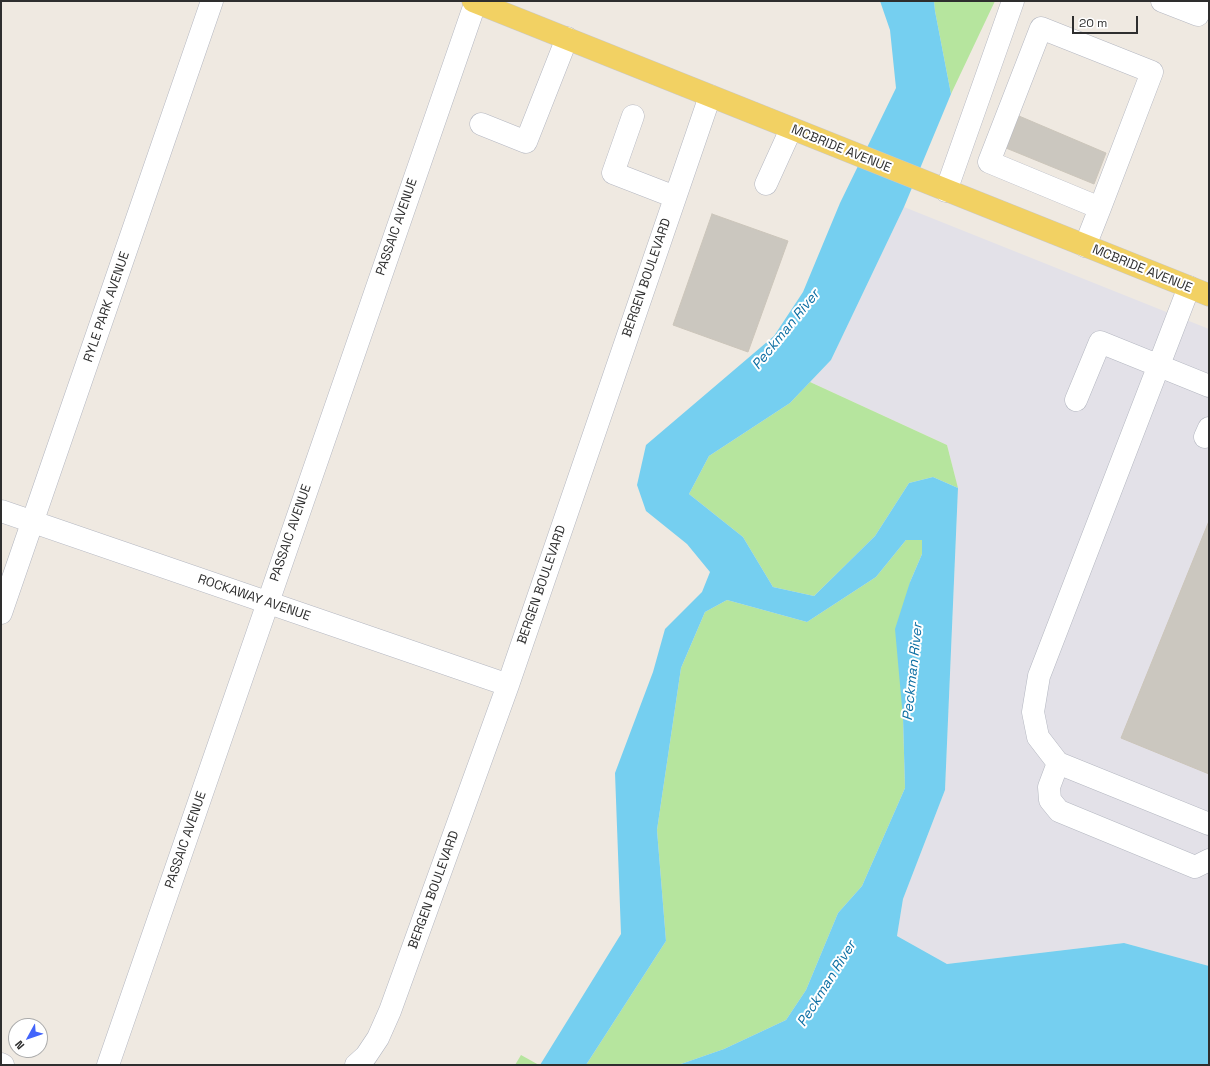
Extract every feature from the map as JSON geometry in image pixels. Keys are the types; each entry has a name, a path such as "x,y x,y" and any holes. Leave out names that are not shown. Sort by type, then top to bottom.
{"main road":[{"name":"MCBRIDE AVENUE","path":"475,1 847,152 1209,295"}],"street":[{"name":"RYLE PARK AVENUE","path":"1,613 212,1"},
{"name":"PASSAIC AVENUE","path":"108,1065 475,1"},
{"path":"946,191 1013,1"},
{"path":"1162,1 1198,15 1204,1"},
{"path":"1085,246 1100,208 1152,72 1041,28 989,162 1100,208"},
{"path":"480,124 526,142 567,38"},
{"name":"BERGEN BOULEVARD","path":"356,1065 366,1056 378,1038 390,1011 508,685 710,96"},
{"path":"633,116 613,173 675,196"},
{"path":"766,184 791,129"},
{"path":"1189,287 1039,676 1033,712 1038,737 1058,763 1209,824"},
{"path":"1076,400 1100,342 1209,386"},
{"name":"ROCKAWAY AVENUE","path":"1,511 508,685"},
{"path":"1058,763 1049,787 1050,800 1058,810 1195,867 1209,860"}],"shaded area":[{"path":"904,207 1209,329 1209,966 1124,943 947,964 897,936 903,899 945,790 958,488 947,445 810,382 831,360"}],"green space":[{"path":"934,1 995,1 951,94 935,11"},
{"path":"810,382 947,445 958,488 933,477 909,483 875,536 814,596 773,587 743,537 689,494 709,456 790,403"},
{"path":"906,540 922,540 922,554 910,582 903,718 905,788 862,886 838,913 806,990 786,1020 724,1049 678,1065 586,1065 666,941 657,830 681,668 705,612 727,600 807,622 876,577"},
{"path":"521,1055 539,1065 515,1065"}],"water":[{"name":"Peckman River","path":"880,1 934,1 951,94 904,207 831,360 790,403 709,456 689,494 743,537 773,587 814,596 875,536 909,483 933,477 958,488 945,790 903,899 897,936 947,964 1124,943 1209,966 1209,1065 678,1065 724,1049 786,1020 806,990 838,913 862,886 905,788 903,718 895,629 910,582 922,554 922,540 906,540 876,577 807,622 727,600 705,612 681,668 657,830 666,941 586,1065 540,1065 621,934 615,773 653,672 665,629 702,592 710,572 687,544 646,511 637,485 646,445 774,336 803,292 840,203 896,88 890,30"}],"building":[{"path":"1019,116 1106,153 1094,184 1006,148"},
{"path":"712,214 788,241 748,352 673,325"},
{"path":"1209,521 1209,774 1121,738"}]}
